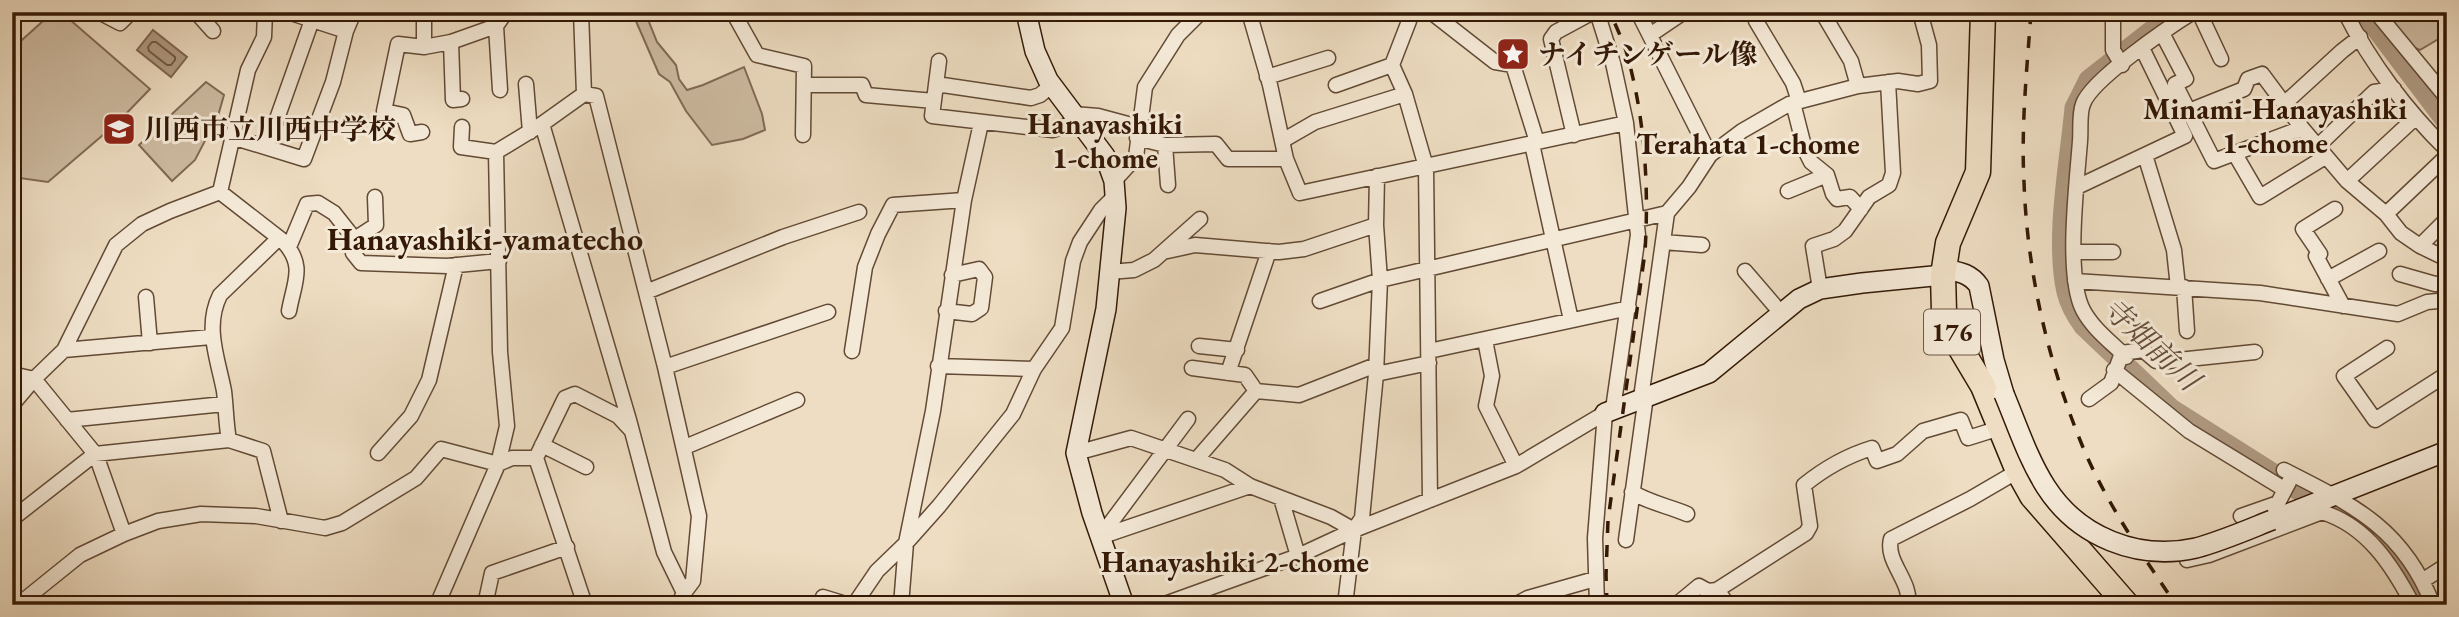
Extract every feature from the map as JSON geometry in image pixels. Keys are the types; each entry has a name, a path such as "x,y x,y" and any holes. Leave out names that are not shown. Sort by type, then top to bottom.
{"highway":[{"name":"176","path":"1983,12 1978,172 1948,243 1943,272 1944,312 1955,339 1983,386 2018,471 2039,505 2127,605"}],"street":[{"path":"99,12 120,23 131,12"},
{"path":"196,12 213,31"},
{"path":"220,192 248,70 264,37 265,12"},
{"path":"288,12 346,31"},
{"path":"232,137 304,159 333,82 346,31 354,12"},
{"path":"424,12 424,47"},
{"path":"422,132 410,135 403,115 384,111 398,44 424,47 451,41 496,26 506,12"},
{"path":"581,12 584,94"},
{"path":"733,12 757,55 803,66 803,135"},
{"path":"1026,12 1035,51 1052,85 1105,156 1114,188 1106,309 1076,453 1080,474 1124,605"},
{"path":"820,605 823,597 852,605 877,571 939,506 1013,414 1034,369 1062,328 1073,261 1080,242 1136,157 1145,88 1178,35 1201,12"},
{"path":"1249,12 1286,159 1300,193 1626,123"},
{"path":"1408,12 1409,22 1392,65 1405,94 1426,167 1430,500"},
{"path":"1431,12 1495,62 1513,65 1535,143 1571,320"},
{"path":"1574,135 1551,39 1556,32 1595,12 1613,63 1626,123 1638,235 1629,308 1609,411 1595,538 1597,605"},
{"path":"1639,12 1710,155"},
{"path":"1650,35 1684,12"},
{"path":"1754,12 1756,21 1793,83 1805,150 1811,162 1827,175 1837,199 1850,197 1861,209"},
{"path":"1822,12 1851,61 1858,86"},
{"path":"1626,540 1667,213 1689,187 1710,155 1742,131 1796,102 1858,86 1888,82 1918,85 1930,81 1929,45 1920,12"},
{"path":"2193,12 2142,48 2118,59 2097,86 2077,103 2075,281 2087,317 2120,360 2189,431 2284,489"},
{"path":"2199,12 2221,59"},
{"path":"2345,12 2394,89 2447,150"},
{"path":"2376,12 2447,97"},
{"path":"2114,13 2118,59"},
{"path":"267,146 312,20"},
{"path":"496,26 500,90"},
{"path":"2162,33 2186,79 2175,83 2214,161 2302,128"},
{"path":"2284,104 2360,37"},
{"path":"451,41 453,100 462,99"},
{"path":"2077,187 2185,136 2142,48"},
{"path":"1267,77 1328,58"},
{"path":"939,61 932,116 1053,130 1076,118 1098,116 1165,145 1216,144 1228,159 1286,159"},
{"path":"1336,85 1392,65"},
{"path":"2189,111 2244,89 2248,79 2262,74 2321,152 2347,181 2386,214 2401,233 2447,260"},
{"path":"1820,289 1813,246 1846,231 1869,197 1889,185 1893,173 1888,82"},
{"path":"526,84 536,128 631,430 664,552 681,599"},
{"path":"936,84 1031,98 1040,95 1052,85"},
{"path":"804,86 862,85 866,95 934,101"},
{"path":"2235,154 2260,197 2321,152 2374,92 2394,89"},
{"path":"462,127 461,146 496,152 584,94 596,96 685,447 699,516 693,581 681,599"},
{"path":"1282,141 1315,122 1405,94"},
{"path":"2347,181 2416,117"},
{"path":"901,605 906,543 933,411 964,200 981,123"},
{"path":"1165,145 1168,185"},
{"path":"437,605 498,464 507,426 500,352 496,152"},
{"path":"2145,155 2174,250 2188,331"},
{"path":"2386,214 2447,156"},
{"path":"1788,191 1827,175"},
{"path":"1345,605 1354,530 1362,518 1376,370 1380,280 1376,225 1377,176"},
{"path":"220,192 284,243 299,270 289,311"},
{"path":"12,405 64,350 117,245 142,224 220,192"},
{"path":"353,240 376,225 375,197"},
{"path":"852,351 864,267 893,205 964,200"},
{"path":"229,440 224,395 211,337 214,306 220,295 284,243 307,204 318,203 334,213 353,240 353,253 361,263 402,266 499,261"},
{"path":"2335,209 2303,229 2320,254 2316,256 2343,306"},
{"path":"646,292 783,237 859,212"},
{"path":"1320,302 1380,280 1667,213"},
{"path":"1109,272 1134,270 1154,260 1200,219"},
{"path":"2420,246 2447,219"},
{"path":"1163,252 1195,245 1279,252 1304,249 1376,225"},
{"path":"1663,242 1702,245"},
{"path":"1228,373 1269,251"},
{"path":"2329,279 2379,251"},
{"path":"2074,252 2113,252"},
{"path":"378,453 411,416 429,380 456,265"},
{"path":"946,311 972,314 981,308 985,277 979,268 952,275"},
{"path":"1745,271 1781,313"},
{"path":"1162,605 1298,556 1354,530 1517,466 1609,411 1709,373 1799,299 1820,289 1943,272 1965,273 1974,278 1979,286 2004,394 2046,487 2065,511 2082,526 2105,540 2129,548 2155,552 2177,551 2214,542 2447,451"},
{"path":"2400,274 2435,284 2447,283"},
{"path":"2075,281 2260,293 2398,314 2427,302 2438,301 2447,305"},
{"path":"145,298 150,343"},
{"path":"1256,391 1299,395 1376,370 1485,340 1629,308"},
{"path":"665,367 828,312"},
{"path":"64,350 211,337"},
{"path":"1485,340 1492,376 1486,406 1517,466"},
{"path":"1199,346 1237,350"},
{"path":"2387,348 2344,376 2375,420 2447,373"},
{"path":"2089,399 2106,388 2120,360 2143,350 2156,361 2255,352"},
{"path":"938,366 1034,369"},
{"path":"1192,368 1245,375 1256,391"},
{"path":"12,374 34,379 95,454 124,534"},
{"path":"1196,460 1256,391"},
{"path":"585,605 539,451 565,398 575,394 618,416 631,430"},
{"path":"685,447 797,400"},
{"path":"67,420 224,404"},
{"path":"1100,537 1188,419"},
{"path":"1676,605 1699,586 1707,591 1717,590 1806,533 1810,526 1804,485 1828,467 1872,448 1877,461 1897,454 1923,431 1961,420 1968,438 2000,428"},
{"path":"1076,453 1131,438 1225,470 1250,486 1331,517 1354,530"},
{"path":"12,519 95,454 229,440 262,452 281,521"},
{"path":"18,605 80,555 158,521 201,514 256,516 325,528 342,523 416,478 442,449 498,464 539,451 586,467"},
{"path":"1908,605 1909,591 1890,550 1891,539 2018,471"},
{"path":"2241,516 2278,503 2289,472 2363,513 2387,533 2400,546 2422,581 2433,605"},
{"path":"1100,537 1250,486"},
{"path":"1632,492 1644,500 1687,514"},
{"path":"1281,498 1298,556"},
{"path":"2187,560 2209,555 2322,512 2346,523 2378,549 2398,576 2413,605"},
{"path":"485,605 492,573 567,547"},
{"path":"2422,581 2447,565"},
{"path":"1515,605 1528,598 1595,579"},
{"path":"1717,590 1728,605"}],"shaded area":[{"path":"53,12 61,12 150,89 117,123 48,182 12,177 12,49"},
{"path":"632,12 645,12 657,42 676,65 679,79 687,90 744,67 762,114 765,130 743,139 712,145 686,111 670,82 659,74"},
{"path":"2382,12 2447,12 2447,34 2420,50 2410,46"},
{"path":"206,82 224,95 218,116 195,160 172,181 139,145"}],"water":[{"path":"153,30 187,57 171,77 137,50"}],"waterway":[{"name":"寺畑前川","path":"2176,12 2089,80 2075,108 2062,248 2070,301 2084,326 2171,409 2308,496 2355,521 2388,546 2406,568 2421,605"},
{"path":"2364,12 2447,122"}],"railway":[{"path":"1607,605 1608,520 1645,252 1646,203 1642,130 1634,82 1626,52 1610,12"},
{"path":"2031,12 2024,118 2024,182 2034,281 2049,346 2068,409 2089,462 2124,525 2176,605"}],"place":[{"name":"ナイチンゲール像","path":"1513,54"},
{"name":"川西市立川西中学校","path":"119,129"}],"district":[{"name":"Minami-Hanayashiki 1-chome","path":"2275,126"},
{"name":"Hanayashiki 1-chome","path":"1105,141"},
{"name":"Terahata 1-chome","path":"1748,144"},
{"name":"Hanayashiki-yamatecho","path":"485,239"},
{"name":"Hanayashiki 2-chome","path":"1235,562"}]}
